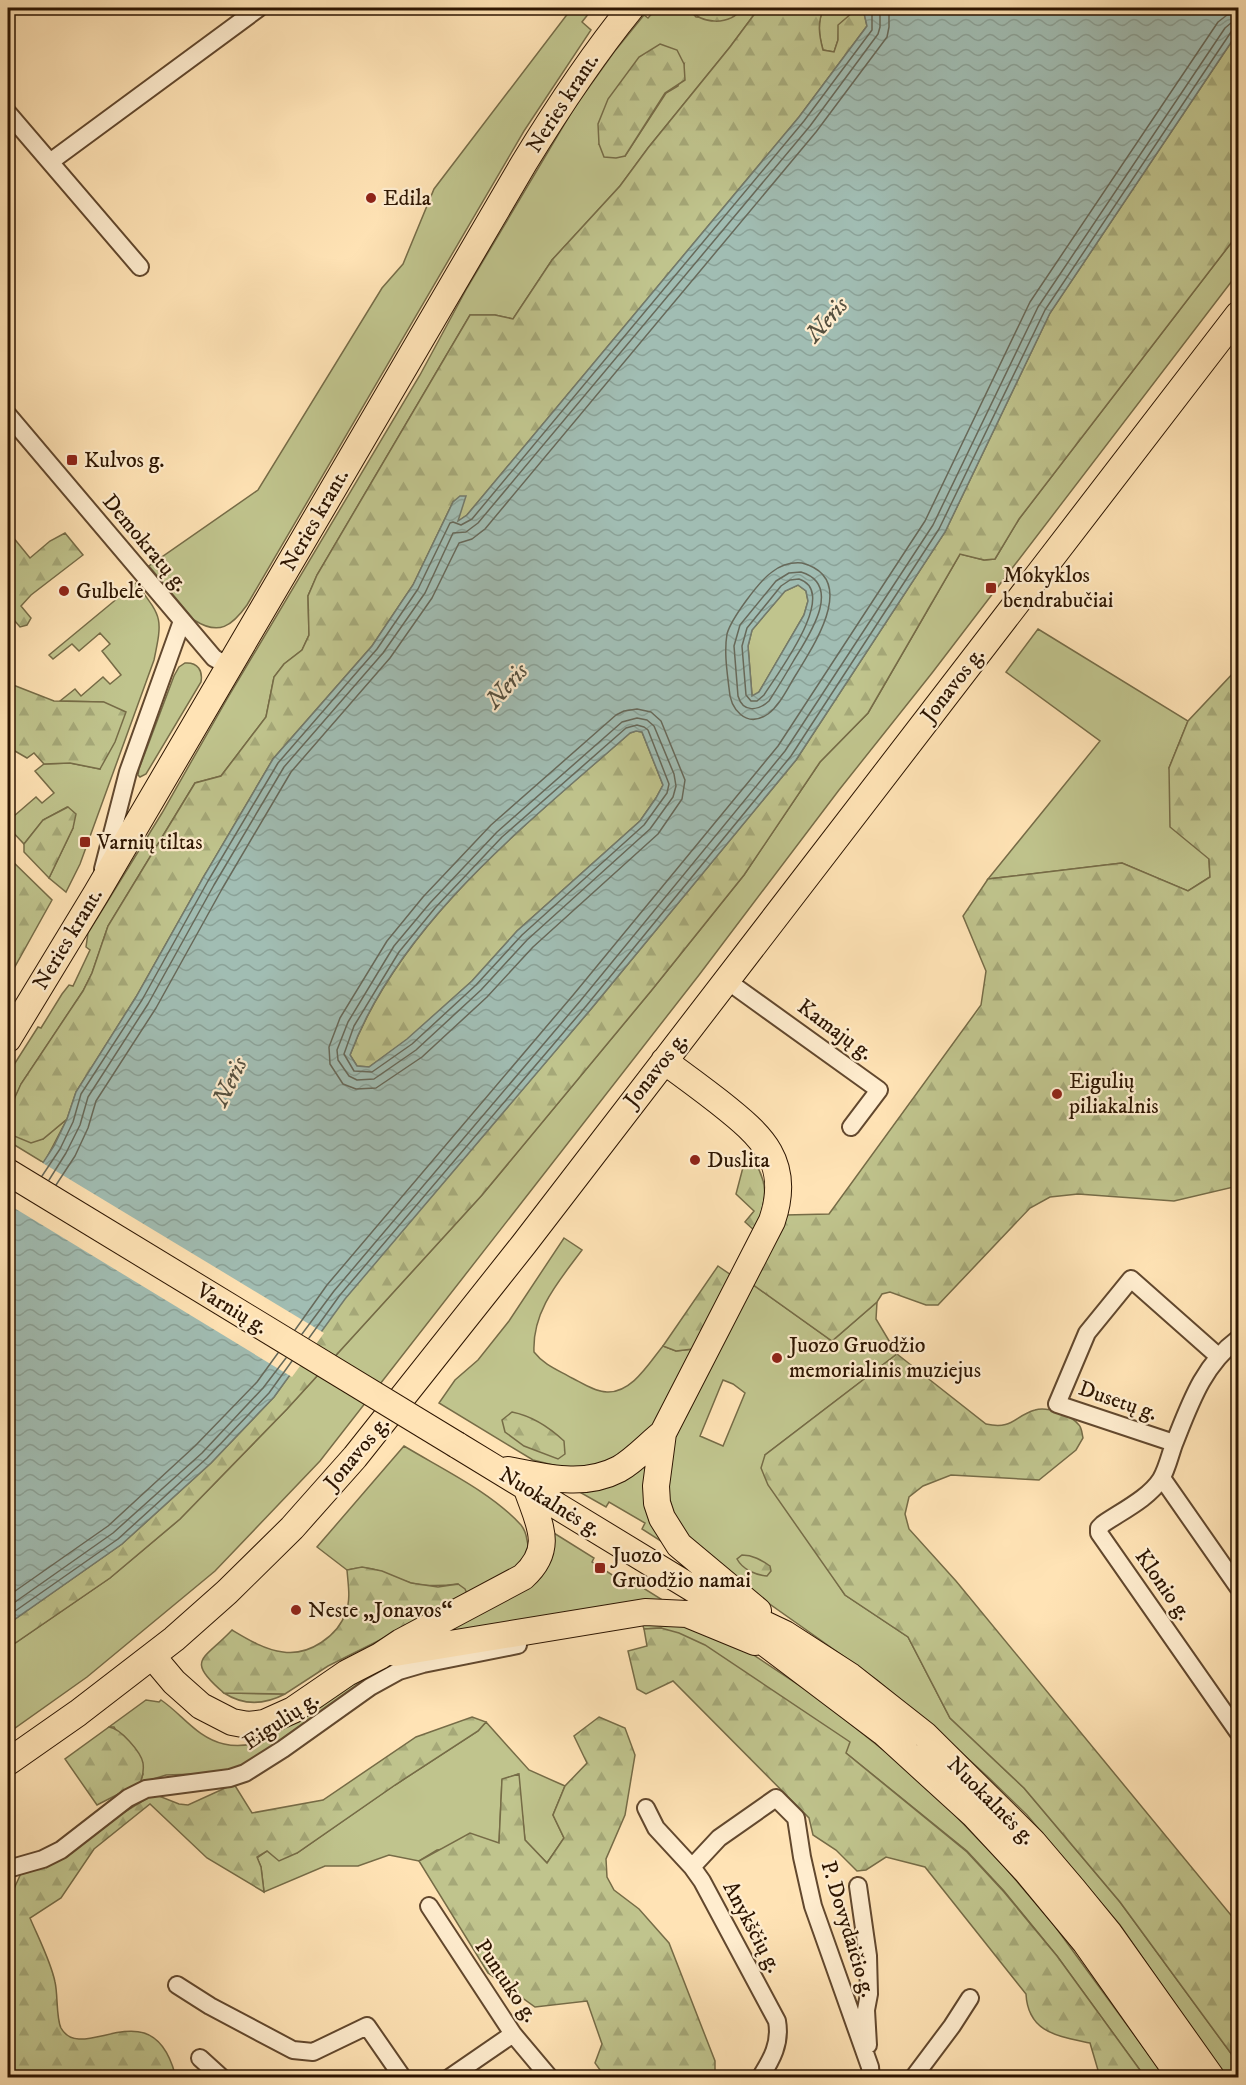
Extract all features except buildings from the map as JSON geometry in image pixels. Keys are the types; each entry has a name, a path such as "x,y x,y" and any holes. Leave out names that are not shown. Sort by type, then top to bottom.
{"main road":[{"name":"Neries krant.","path":"8,1039 230,667 536,143 595,53 631,8"},
{"name":"Jonavos g.","path":"8,1762 153,1656 243,1576 292,1528 348,1465 491,1286 1239,315"},
{"path":"664,1061 734,1114 761,1138 773,1161 779,1192 772,1221 663,1433 656,1486 657,1503 665,1524 679,1545 779,1642"},
{"name":"Varnių g.","path":"8,1172 457,1445"},
{"path":"492,1467 564,1480 592,1478 621,1468 663,1433"},
{"name":"Nuokalnės g.","path":"457,1445 779,1642 850,1676 925,1736 1033,1842 1108,1933 1212,2078"},
{"path":"153,1656 174,1682 201,1706 232,1722 248,1725 274,1720 293,1710 347,1673 418,1632 523,1577 532,1569 542,1551 543,1542 527,1489"},
{"path":"380,1656 590,1627 645,1612 687,1614 779,1642"},
{"name":"Nuokalnės g.","path":"779,1642 974,1815 1027,1872 1085,1942 1181,2078"}],"street":[{"path":"50,162 259,8"},
{"path":"8,113 140,267"},
{"name":"Demokratų g.","path":"8,415 214,658 230,667"},
{"path":"96,894 128,772 182,621"},
{"name":"Kamajų g.","path":"726,980 879,1090 851,1128"},
{"name":"Dusetų g.","path":"1174,1443 1057,1404 1087,1333 1131,1279 1218,1356"},
{"path":"1239,1339 1218,1356 1204,1376 1174,1443 1162,1478 1239,1587"},
{"name":"Klonio g.","path":"1162,1478 1146,1495 1103,1524 1099,1533 1239,1732"},
{"name":"Eigulių g.","path":"8,1869 61,1850 128,1798 146,1789 230,1778 245,1773 370,1687 399,1671 590,1627 649,1624"},
{"name":"P. Dovydaičio g.","path":"692,1867 719,1838 776,1798 796,1818 813,1906 870,2072"},
{"name":"Anykščių g.","path":"646,1808 656,1828 702,1881 777,2021 778,2044 760,2078"},
{"path":"858,1886 868,1956 869,1994 866,2010 870,2072"},
{"name":"Puntuko g.","path":"429,1906 513,2034 550,2078"},
{"path":"177,1985 210,2006 293,2050 313,2052 367,2026 403,2078"},
{"path":"913,2078 970,1998"},
{"path":"449,2078 513,2034"},
{"path":"200,2058 222,2078"}],"green space":[{"path":"572,8 593,8 582,22 591,30 524,131 247,605 230,623 218,628 203,625 194,620 149,566 258,490 382,288 403,264 434,189"},
{"path":"657,8 688,8 696,17 715,19 733,16 743,8 759,8 620,186 552,260 513,319 495,315 470,315 317,575 308,596 309,635 302,650 284,664 274,677 266,717 221,776 195,783 108,926 92,973 83,991 21,1084 8,1116 8,1074 62,994 69,985 73,986 90,950 86,947 88,933 162,813 574,108 644,15 648,18","holes":["684,64 678,86 666,93 625,156 599,144"]},
{"path":"688,8 743,8 730,18 715,21 701,18"},
{"path":"759,8 824,8 820,23 823,50 834,52 838,40 838,25 852,13 864,13 867,26 799,117 467,515 457,522 453,502 413,585 372,646 273,759 136,997 76,1092 67,1119 43,1139 31,1143 14,1136 8,1129 10,1108 21,1084 83,991 92,973 108,926 195,783 221,776 266,717 274,677 284,664 302,650 309,635 308,596 317,575 470,315 495,315 513,319 552,260 620,186"},
{"path":"824,8 867,8 864,13 852,14 839,25 834,52 823,50 820,24"},
{"path":"1238,32 1238,234 1019,519 995,559 984,560 960,554 868,713 820,762 744,875 482,1195 287,1409 180,1519 110,1578 8,1648 8,1624 122,1544 211,1463 274,1397 344,1299 591,1009 796,760 945,532 1050,313"},
{"path":"660,44 677,50 684,64 685,80 665,93 625,156 604,157 599,144 598,124 608,99 639,57"},
{"path":"1238,234 1238,273 699,975 320,1461 215,1571 87,1677 8,1733 8,1648 110,1578 180,1519 287,1409 482,1195 744,875 820,762 868,713 960,554 984,560 995,559 1019,519"},
{"path":"8,531 30,558 50,541 65,533 83,555 31,595 21,606 31,618 27,625 20,627 8,613"},
{"path":"136,583 158,618 159,635 154,660 80,864 66,892 49,878 73,828 67,807 43,820 24,844 8,827 8,809 14,816 36,797 42,803 54,793 35,771 44,764 70,763 100,769 103,702 60,701 75,689 81,696 103,677 110,684 121,675 102,651 110,644 100,633 79,651 72,644 53,659 49,655"},
{"path":"798,585 806,591 808,601 804,615 759,692 754,696 752,695 748,646 752,630 785,591"},
{"path":"1038,629 1188,721 1169,768 1209,859 1210,877 1188,891 1122,863 988,879 1100,741 1006,672"},
{"path":"185,663 199,668 201,682 146,774 140,777 139,769 174,676 179,667"},
{"path":"1238,668 1238,1186 1174,1201 1078,1194 1050,1197 1030,1208 938,1305 926,1305 890,1292 882,1294 877,1302 832,1341 752,1284 785,1215 829,1214 981,1005 986,971 963,916 988,879 1122,863 1188,891 1210,877 1209,859 1170,827 1169,768 1188,721"},
{"path":"8,683 54,701 104,702 126,712 115,742 100,769 70,763 44,764 34,753 27,758 8,747"},
{"path":"642,732 663,785 640,821 517,931 472,981 408,1039 369,1067 357,1066 350,1055 372,1007 400,962 433,919 509,840 630,733"},
{"path":"68,807 76,814 73,828 49,878 24,852 24,844 43,820"},
{"path":"8,857 52,900 8,979"},
{"path":"67,1119 44,1163 8,1141 8,1129 14,1136 43,1139"},
{"path":"747,1152 760,1171 763,1180 764,1199 755,1231 745,1222 754,1211 736,1194"},
{"path":"564,1238 582,1250 549,1297 537,1323 534,1352 542,1360 589,1387 607,1392 624,1388 632,1382 663,1346 676,1351 693,1349 660,1416 648,1432 610,1462 573,1470 533,1460 439,1403 455,1380 478,1360 509,1321"},
{"path":"718,1266 731,1275 693,1349 676,1351 663,1346"},
{"path":"752,1284 832,1341 877,1302 876,1319 897,1354 765,1455 824,1563 845,1595 908,1637 950,1718 1024,1788 1120,1902 1238,2063 1238,2077 1226,2077 1120,1925 1027,1815 987,1776 877,1680 681,1539 663,1503 664,1459","holes":["723,1380 745,1393 723,1446 700,1436"]},
{"path":"897,1354 986,1424 1008,1424 1035,1410 1046,1409 1065,1415 1081,1428 1083,1438 1076,1450 1039,1480 951,1475 923,1486 909,1497 905,1514 909,1529 956,1581 1235,1920 1238,1932 1238,2063 1120,1902 1024,1788 950,1718 908,1637 845,1595 768,1485 761,1468 765,1455"},
{"path":"512,1412 533,1419 552,1431 564,1441 565,1454 558,1459 524,1446 505,1432 502,1420"},
{"path":"404,1446 466,1482 509,1513 525,1532 530,1550 525,1561 468,1596 458,1584 423,1585 411,1583 374,1569 347,1570 317,1547"},
{"path":"655,1448 667,1545 642,1529 645,1523 609,1502 606,1507 576,1490"},
{"path":"549,1530 594,1558 592,1562 620,1580 624,1576 661,1599 424,1637 501,1596"},
{"path":"742,1555 760,1560 770,1566 771,1571 767,1576 750,1571 737,1559"},
{"path":"362,1567 382,1571 411,1583 438,1587 458,1584 465,1589 468,1596 328,1666 285,1694 224,1693 204,1673 202,1660 232,1630 263,1647 283,1652 303,1651 321,1642 336,1629 348,1607 347,1570"},
{"path":"640,1617 661,1617 731,1640 814,1695 902,1765 949,1809 1003,1865 1054,1925 1165,2077 1145,2077 1057,1956 1004,1891 967,1851 846,1753 661,1628 644,1629"},
{"path":"661,1628 679,1633 705,1645 850,1742 846,1753 967,1852 1004,1892 1057,1956 1145,2077 1100,2077 1090,2043 1056,2035 1039,2025 1032,2017 1026,1994 925,1867 886,1857 866,1870 857,1871 836,1850 813,1835 809,1818 673,1681 646,1694 637,1689 628,1651 647,1646 644,1629"},
{"path":"426,1658 280,1745 227,1773 166,1775 140,1783 143,1774 114,1727 109,1727 146,1700 159,1702 161,1700 198,1731 214,1741 238,1746 251,1744 274,1735 317,1704 386,1665"},
{"path":"224,1693 285,1694 262,1702 247,1702"},
{"path":"472,1717 486,1722 478,1731 297,1853 279,1861 267,1851 257,1857 261,1867 264,1892 207,1858 150,1804 94,1849 61,1898 30,1918 53,1974 61,2028 71,2037 84,2039 134,2031 150,2035 164,2049 175,2074 173,2078 8,2078 8,1902 22,1871 64,1858 113,1819 154,1794 179,1804 188,1805 234,1784 252,1813 323,1800 416,1737"},
{"path":"599,1717 625,1728 635,1755 625,1815 606,1859 607,1877 614,1890 639,1909 669,1943 715,2061 715,2077 605,2077 595,2063 602,2044 587,2001 535,2007 488,1973 419,1861 470,1833 499,1843 502,1779 519,1774 525,1840 547,1863 564,1838 553,1815 565,1786 587,1763 574,1736"},
{"path":"486,1722 529,1770 565,1786 553,1815 564,1838 547,1863 525,1840 518,1774 502,1780 499,1843 437,1850 419,1861 389,1855 358,1866 325,1866 264,1892 261,1867 257,1858 267,1851 297,1853 478,1731"},
{"path":"109,1727 124,1736 134,1747 143,1763 143,1773 140,1783 97,1805 65,1759"}],"water":[{"name":"Neris","path":"867,8 1238,8 1238,32 1050,313 945,532 796,760 591,1009 345,1299 274,1397 211,1463 122,1544 8,1624 8,1216 54,1146 67,1119 76,1092 136,997 273,759 372,646 413,585 453,502 460,496 466,496 458,521 467,515 799,117 867,26 864,13","holes":["798,585 806,591 808,601 804,615 759,692 752,696 748,646 752,630 785,591","642,732 663,785 640,821 517,931 472,981 407,1039 369,1067 357,1066 350,1055 372,1007 400,962 433,919 470,878 510,840 630,733"]}],"pier":[{"path":"41,1162 324,1333 292,1377 11,1206"}],"place":[{"name":"Edila","path":"371,198"},
{"name":"Kulvos g.","path":"72,460"},
{"name":"Mokyklos bendrabučiai","path":"991,588"},
{"name":"Gulbelė","path":"64,591"},
{"name":"Varnių tiltas","path":"85,842"},
{"name":"Eigulių piliakalnis","path":"1057,1094"},
{"name":"Duslita","path":"695,1160"},
{"name":"Juozo Gruodžio memorialinis muziejus","path":"777,1358"},
{"name":"Juozo Gruodžio namai","path":"600,1568"},
{"name":"Neste „Jonavos“","path":"296,1610"}]}
